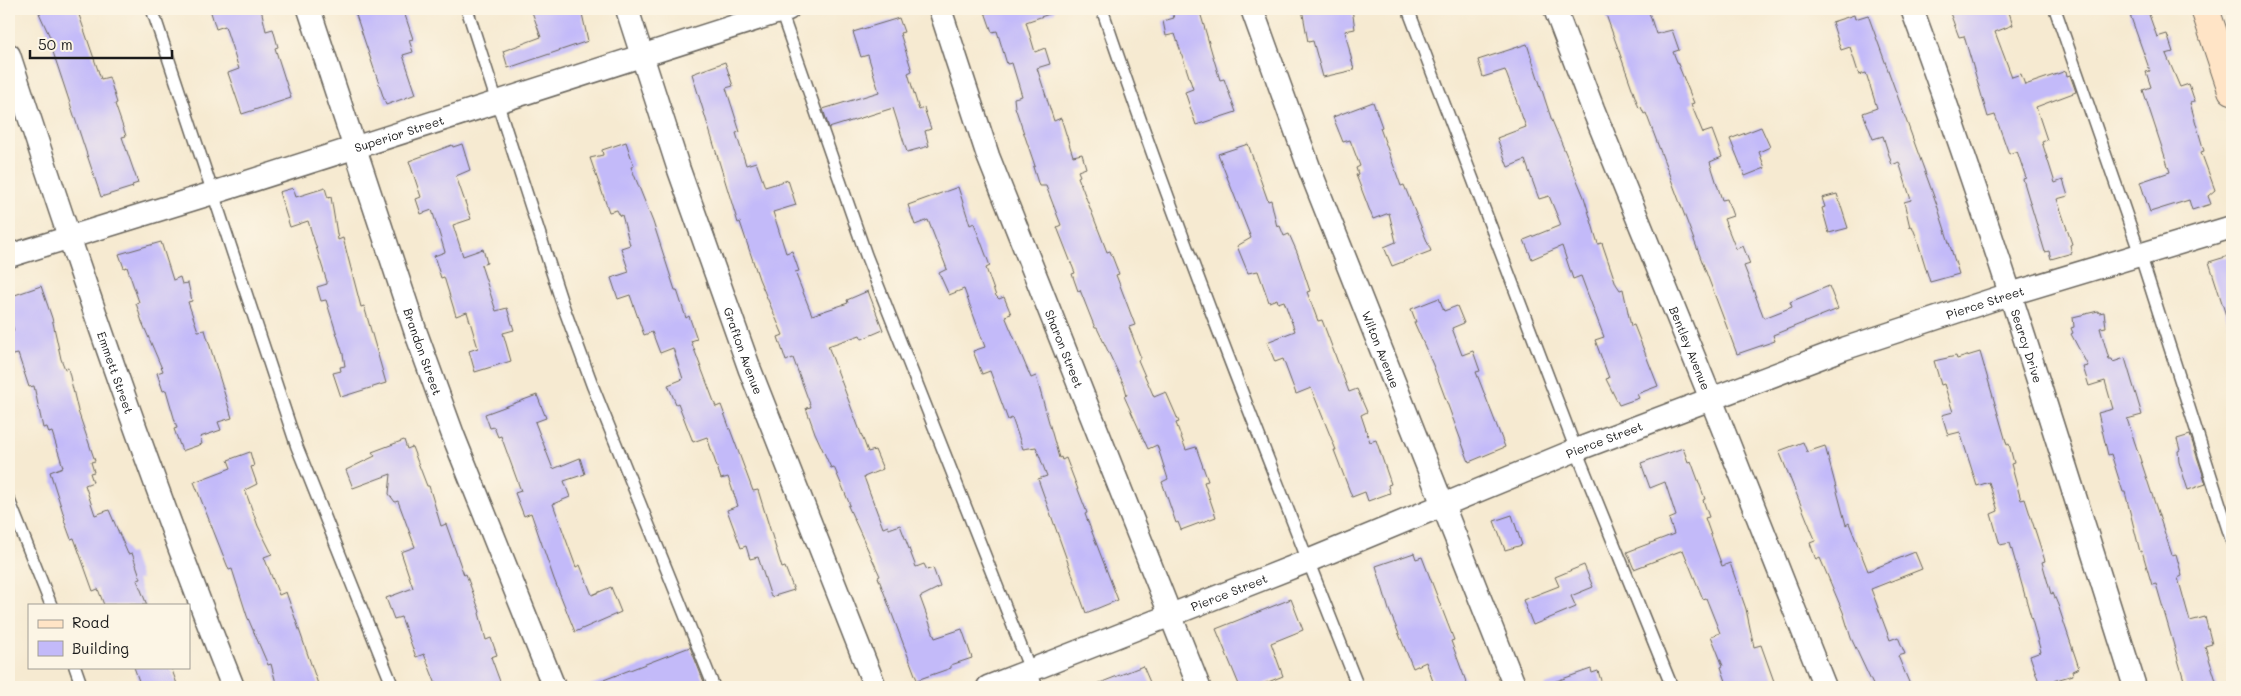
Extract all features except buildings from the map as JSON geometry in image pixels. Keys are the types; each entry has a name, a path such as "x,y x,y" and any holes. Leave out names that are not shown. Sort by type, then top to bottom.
{"street":[{"name":"Brandon Street","path":"309,9 416,333 453,435 554,687"},
{"name":"Grafton Avenue","path":"627,9 679,170 750,370 875,687"},
{"name":"Sharon Street","path":"940,9 988,156 1199,687"},
{"name":"Wilton Avenue","path":"1252,9 1310,170 1441,506 1515,687"},
{"name":"Bentley Avenue","path":"1555,9 1592,109 1711,399 1825,687"},
{"name":"Searcy Drive","path":"1912,9 1951,114 2010,294 2134,687"},
{"path":"2205,9 2232,90"},
{"name":"Superior Street","path":"9,256 498,103 783,10"},
{"name":"Emmett Street","path":"9,54 68,236 140,446 233,687"},
{"name":"Pierce Street","path":"988,687 1034,679 1170,615 1308,561 1576,450 1876,337 2010,294 2232,227"}],"lane":[{"path":"152,9 297,447 393,687"},
{"path":"467,9 561,300 714,687"},
{"path":"1102,9 1149,149 1200,286 1358,687"},
{"path":"1408,9 1576,450 1672,687"},
{"path":"2056,9 2140,254 2232,542"},
{"path":"783,10 866,255 1034,679"},
{"path":"9,500 51,604"},
{"path":"75,668 82,687"}]}
